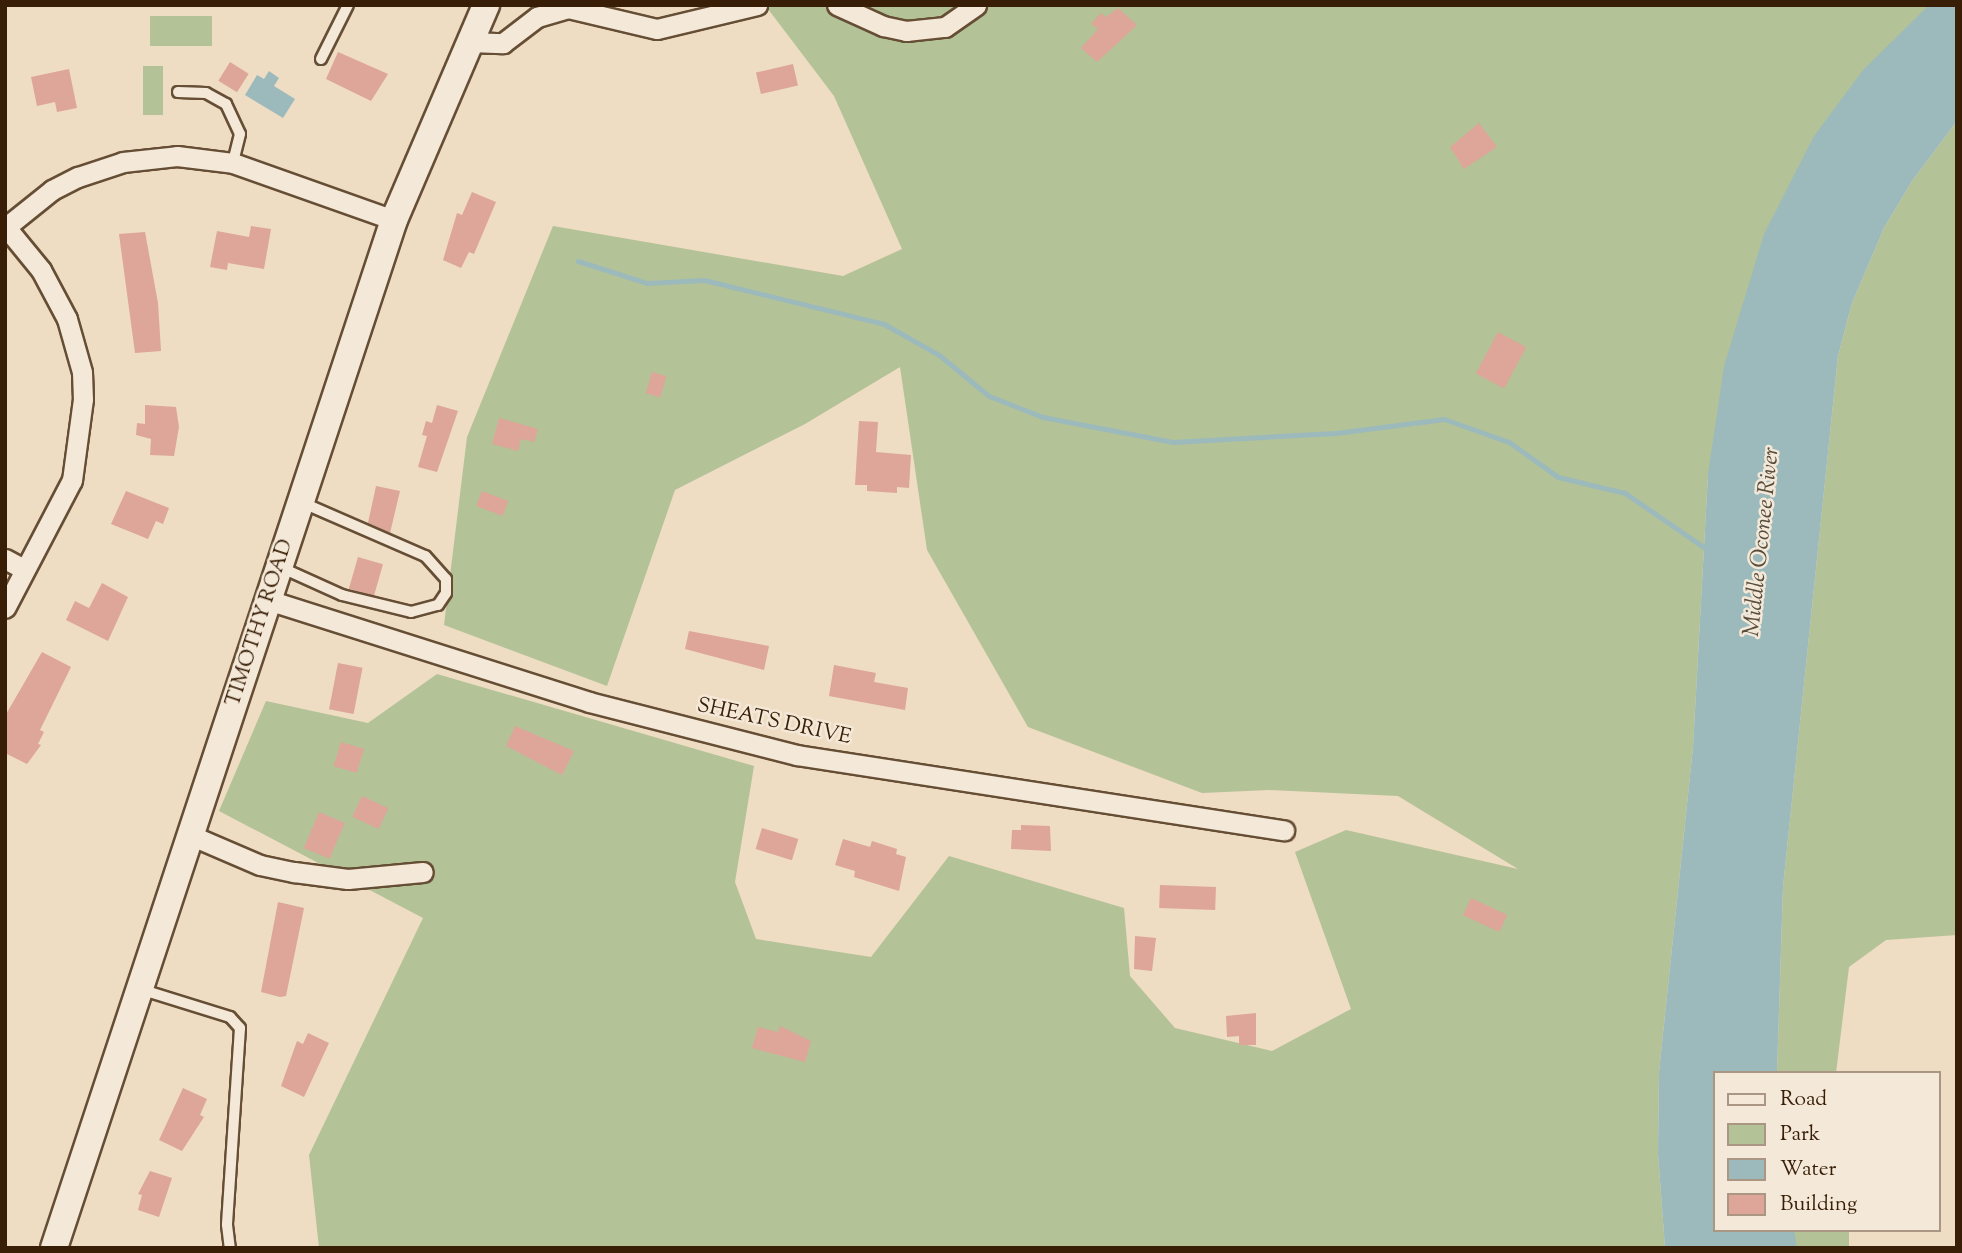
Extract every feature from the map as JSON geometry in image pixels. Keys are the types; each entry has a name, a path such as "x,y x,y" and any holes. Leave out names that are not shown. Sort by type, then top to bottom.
{"main road":[{"name":"TIMOTHY ROAD","path":"54,1248 394,220 486,5"}],"street":[{"path":"469,42 503,43 537,18 568,8 657,29 757,5"},
{"path":"837,5 906,32 944,27 976,5"},
{"path":"5,608 24,569 63,505 72,480 82,426 82,385 76,345 61,307 41,270 6,227 52,190 123,162 177,156 233,163 394,220"},
{"path":"5,559 24,569"},
{"name":"SHEATS DRIVE","path":"268,600 589,702 797,755 1283,830"},
{"path":"190,835 260,865 294,872 348,879 424,872"}],"lane":[{"path":"321,59 348,5"},
{"path":"178,92 206,93 226,104 240,134 233,163"},
{"path":"279,567 342,595 411,612 438,605 446,593 446,579 425,556 301,501"},
{"path":"139,988 230,1017 240,1028 227,1213 230,1248"}],"green space":[{"path":"765,5 1930,5 1708,474 1693,747 1659,1072 1658,1154 1665,1248 319,1248 309,1155 423,918 219,811 266,701 368,723 437,674 754,766 735,882 756,939 871,957 949,856 1124,908 1130,976 1175,1028 1272,1051 1351,1009 1295,852 1346,830 1518,869 1398,796 1269,790 1202,793 1028,727 927,550 900,367 805,424 675,490 607,686 444,625 467,437 553,226 843,276 902,249 834,96"},
{"path":"150,16 212,16 212,46 150,46"},
{"path":"143,66 163,66 163,115 143,115"},
{"path":"1957,121 1957,935 1886,940 1849,967 1836,1071 1777,1071 1783,887 1838,356 1852,303 1884,228 1912,181"},
{"path":"1794,1232 1849,1232 1849,1248 1794,1248"}],"water":[{"name":"Middle Oconee River","path":"1929,5 1957,5 1957,121 1912,181 1884,228 1852,303 1838,356 1783,887 1777,1071 1714,1071 1714,1232 1794,1232 1797,1248 1665,1248 1658,1154 1659,1072 1693,747 1708,474 1724,366 1764,234 1814,136 1863,70"},
{"path":"269,71 279,78 274,86 295,99 283,118 245,95 257,75 264,79"}],"building":[{"path":"1118,8 1137,25 1097,62 1081,48 1098,29 1091,24 1101,13 1106,17"},
{"path":"338,52 388,74 371,101 326,79"},
{"path":"230,62 249,74 237,92 218,81"},
{"path":"793,64 798,85 761,94 756,73"},
{"path":"69,69 77,108 57,112 55,102 37,106 31,77"},
{"path":"1479,123 1497,147 1464,169 1450,147"},
{"path":"472,192 496,202 474,254 469,252 461,268 443,260 457,213 462,215"},
{"path":"251,226 271,229 264,269 228,263 227,270 210,267 217,231 249,237"},
{"path":"145,232 158,303 161,351 135,353 119,234"},
{"path":"1498,332 1526,347 1504,389 1476,373"},
{"path":"652,372 666,376 660,397 646,393"},
{"path":"145,405 176,407 179,427 174,456 150,455 151,439 136,435 137,423 145,424"},
{"path":"437,405 458,411 437,472 418,467 427,436 422,435 426,421 432,423"},
{"path":"499,418 538,429 534,442 521,439 518,451 492,444"},
{"path":"859,421 878,422 876,452 911,455 909,488 897,487 897,493 867,491 867,485 855,485"},
{"path":"376,486 400,491 390,533 368,523"},
{"path":"126,491 169,508 163,524 156,521 148,539 111,524"},
{"path":"482,491 508,501 502,516 476,506"},
{"path":"358,557 383,564 374,596 349,589"},
{"path":"102,583 128,597 108,641 66,620 75,601 89,608"},
{"path":"689,631 769,646 764,670 685,649"},
{"path":"42,652 71,667 40,730 44,732 38,744 41,745 27,764 5,753 5,716"},
{"path":"338,663 363,668 354,714 329,709"},
{"path":"834,665 876,673 874,682 908,688 905,710 829,696"},
{"path":"515,726 574,751 562,775 506,746"},
{"path":"341,742 364,749 357,773 334,766"},
{"path":"362,796 388,808 379,829 352,817"},
{"path":"319,812 345,823 330,859 304,848"},
{"path":"1021,825 1050,826 1051,851 1011,849 1012,830 1021,830"},
{"path":"762,828 798,839 792,860 756,849"},
{"path":"843,839 870,847 872,841 897,849 896,854 906,857 899,891 854,877 855,871 835,865"},
{"path":"1160,885 1216,887 1215,910 1159,908"},
{"path":"1471,898 1507,915 1499,932 1463,915"},
{"path":"278,902 304,908 286,996 280,997 261,992"},
{"path":"1135,936 1156,938 1152,971 1134,969"},
{"path":"1256,1013 1256,1045 1239,1045 1239,1036 1227,1037 1226,1016"},
{"path":"780,1026 811,1041 805,1062 752,1048 758,1027 778,1032"},
{"path":"308,1033 329,1043 304,1097 281,1086 297,1041 303,1044"},
{"path":"183,1088 207,1099 200,1115 204,1117 182,1151 159,1140"},
{"path":"150,1171 172,1178 159,1217 138,1210 142,1195 138,1194"}],"waterway":[{"path":"578,261 647,283 704,280 884,324 939,355 989,396 1043,417 1173,442 1336,433 1444,419 1509,442 1558,477 1625,493 1709,551"}]}
